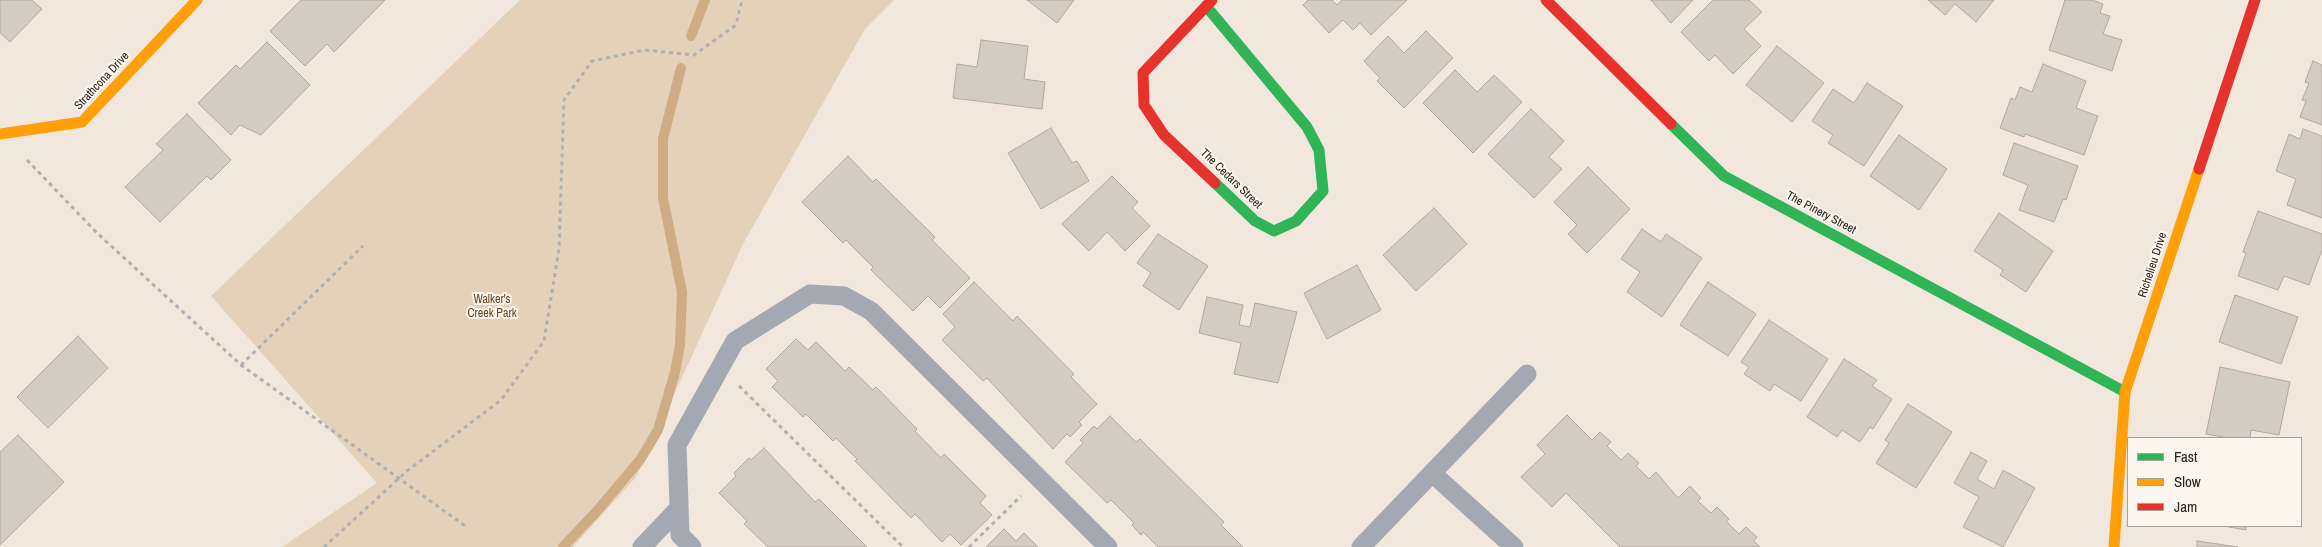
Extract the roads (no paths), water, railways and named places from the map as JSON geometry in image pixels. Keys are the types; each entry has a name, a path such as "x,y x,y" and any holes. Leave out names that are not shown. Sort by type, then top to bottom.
{"street":[{"name":"Strathcona Drive","path":"1,134 82,122 197,0"},
{"name":"The Pinery Street","path":"1546,0 1724,176 2126,392"},
{"name":"Richelieu Drive","path":"2114,547 2126,392 2256,0"},
{"name":"The Cedars Street","path":"1209,3 1307,126 1318,150 1323,191 1296,221 1274,231 1255,221 1164,135 1144,105 1143,74 1209,3"}],"lane":[{"path":"692,547 680,535 677,445 735,341 810,294 844,296 871,311 1108,547"},
{"path":"1361,547 1527,374"},
{"path":"1432,473 1505,544"},
{"path":"642,547 679,508"}],"waterway":[{"path":"691,36 705,0"},
{"path":"563,547 597,511 640,460 658,430 675,372 680,345 682,292 663,198 663,139 681,68"}],"park label":[{"name":"Walker's Creek Park","path":"492,307"}]}
